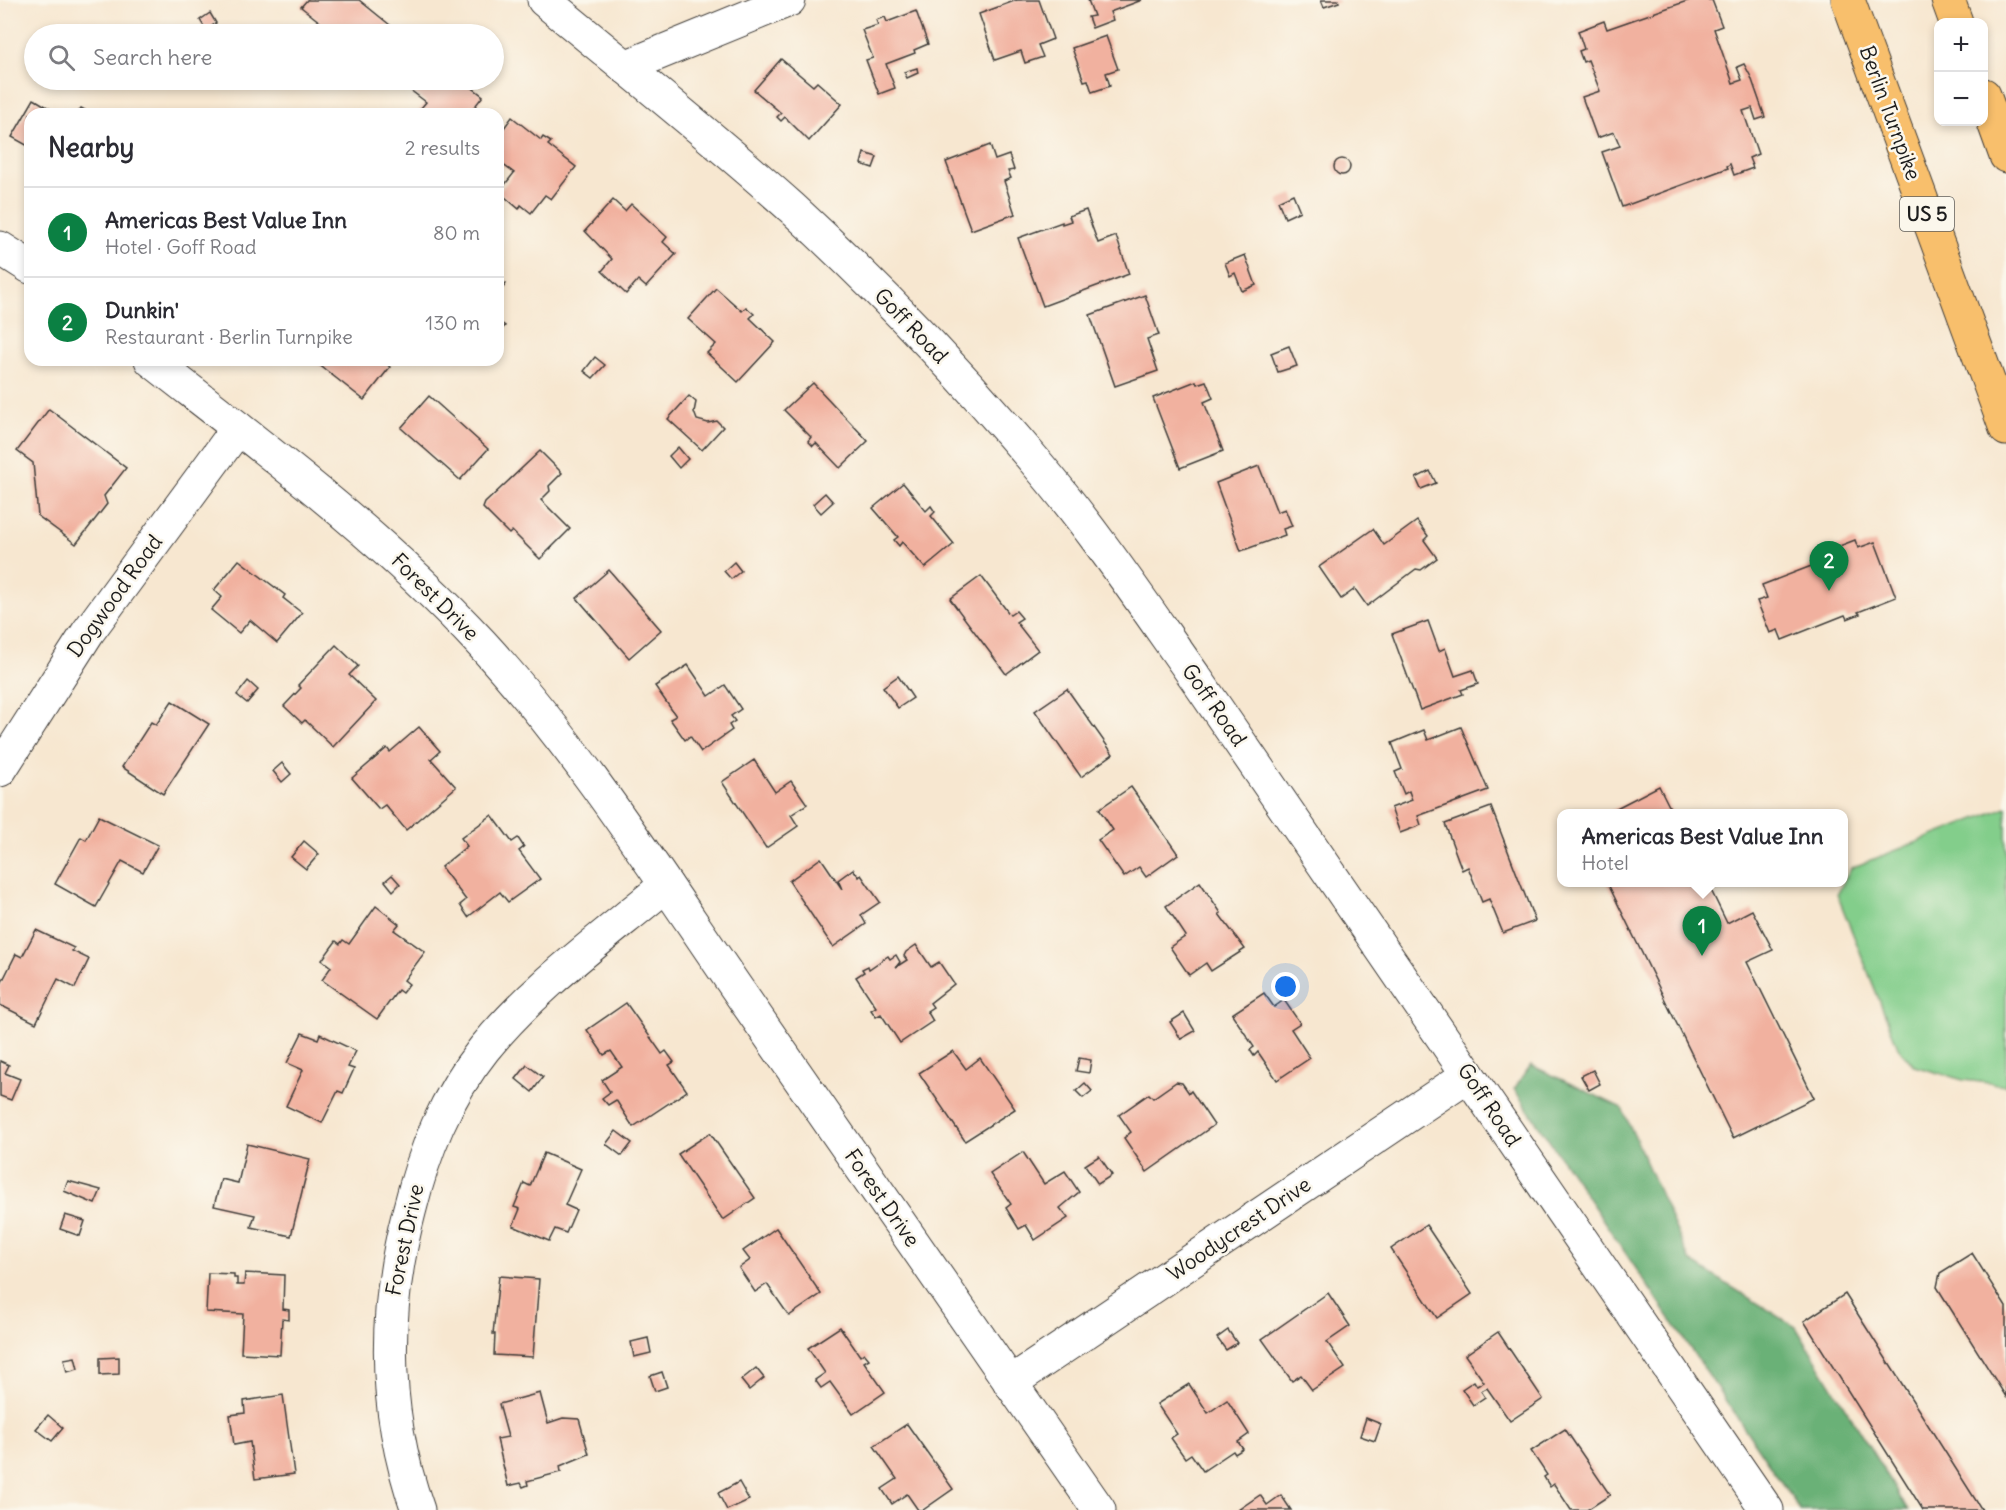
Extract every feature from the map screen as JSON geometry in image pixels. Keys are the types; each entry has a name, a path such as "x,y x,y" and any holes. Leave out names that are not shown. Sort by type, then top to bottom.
{"highway":[{"name":"Berlin Turnpike","path":"1848,0 2006,429"},
{"path":"1948,0 1955,18"},
{"path":"1988,108 2006,156"}],"street":[{"name":"Goff Road","path":"544,0 750,171 826,241 935,351 1040,467 1087,527 1190,670 1767,1510"},
{"path":"625,67 789,0"},
{"path":"0,248 24,263"},
{"name":"Forest Drive","path":"159,366 397,559 482,644 564,742 666,885 1099,1510"},
{"name":"Dogwood Road","path":"0,770 88,632 238,428"},
{"name":"Forest Drive","path":"417,1510 408,1482 394,1413 389,1355 390,1317 398,1257 426,1148 458,1085 484,1049 514,1015 666,885"},
{"name":"Woodycrest Drive","path":"1010,1383 1468,1075"}],"green space":[{"path":"2006,807 2006,1085 1963,1080 1914,1066 1898,1047 1837,894 1841,887 1848,887 1848,874 1851,868"},
{"path":"1531,1065 1622,1108 1690,1261 1796,1327 1908,1510 1800,1510 1514,1089"}],"building":[{"path":"307,0 359,0 389,24 318,24 320,22 301,7"},
{"path":"1017,0 1039,0 1053,39 1038,45 1043,57 1025,63 1021,51 995,60 979,14"},
{"path":"1088,0 1142,0 1110,12 1113,20 1092,28 1088,17 1094,16"},
{"path":"1321,0 1338,0 1339,2 1324,7"},
{"path":"1690,0 1712,0 1722,26 1714,29 1733,83 1742,80 1737,67 1744,64 1751,77 1765,117 1756,120 1752,108 1743,111 1758,154 1749,158 1753,168 1734,175 1730,164 1728,168 1622,207 1602,152 1620,146 1614,132 1597,138 1582,97 1600,91 1588,60 1583,62 1579,51 1584,49 1578,31 1604,21 1607,29"},
{"path":"916,11 928,44 914,50 915,53 886,64 895,88 879,94 866,60 873,58 862,30 878,25 876,20 885,17 887,22"},
{"path":"210,13 216,23 202,24 200,20"},
{"path":"1106,36 1118,69 1106,73 1110,86 1092,92 1088,80 1084,81 1072,48"},
{"path":"781,59 813,86 817,82 842,104 809,141 785,117 781,121 777,117 781,113 754,90"},
{"path":"917,68 918,73 907,78 904,72"},
{"path":"410,90 475,90 483,96 474,108 421,108 426,102"},
{"path":"34,99 49,108 29,108"},
{"path":"24,116 24,144 12,137"},
{"path":"512,117 541,140 543,137 551,142 548,145 576,167 551,199 545,195 531,213 521,205 519,209 504,196 504,186 514,173 504,166 504,128"},
{"path":"990,145 995,160 1009,155 1014,170 1008,171 1011,178 1004,181 1015,214 971,230 946,162"},
{"path":"864,153 877,157 873,168 861,164"},
{"path":"1339,159 1345,159 1350,167 1348,173 1339,175 1334,170 1334,164"},
{"path":"1293,194 1300,211 1285,218 1278,201"},
{"path":"613,200 625,211 631,204 667,237 663,242 676,254 646,287 638,280 626,294 602,271 612,259 585,231"},
{"path":"1086,210 1098,243 1116,236 1129,274 1043,306 1018,238 1071,221 1069,216"},
{"path":"1245,255 1256,285 1242,291 1235,273 1230,276 1225,263"},
{"path":"716,288 742,311 746,307 754,314 750,318 775,342 738,382 707,353 716,344 688,319"},
{"path":"1145,295 1159,335 1147,339 1158,371 1115,386 1090,315"},
{"path":"1289,346 1297,366 1278,372 1271,353"},
{"path":"595,357 605,365 593,378 584,371"},
{"path":"321,366 389,366 364,400"},
{"path":"1196,381 1197,384 1206,381 1213,398 1204,402 1223,451 1180,468 1153,398"},
{"path":"813,383 868,441 840,468 816,443 813,446 808,441 811,437 784,410"},
{"path":"429,396 488,449 460,480 401,428"},
{"path":"689,396 696,402 694,412 697,420 708,423 717,421 723,427 702,450 668,419"},
{"path":"49,409 126,468 104,496 107,504 76,544 38,516 33,463 17,451"},
{"path":"678,447 688,459 679,468 669,456"},
{"path":"540,451 562,473 549,486 550,491 541,500 570,529 540,559 512,531 509,534 483,508 485,503"},
{"path":"1259,466 1277,512 1285,509 1292,526 1283,529 1285,535 1241,551 1216,483"},
{"path":"1430,471 1436,483 1421,489 1416,478"},
{"path":"903,483 926,511 931,506 935,512 931,516 954,544 925,568 902,542 899,546 894,540 898,537 873,508"},
{"path":"825,493 833,502 821,513 813,504"},
{"path":"1417,521 1428,536 1424,540 1437,558 1421,570 1416,569 1367,606 1355,589 1341,599 1319,567 1373,529 1384,545"},
{"path":"1855,540 1858,548 1875,542 1896,597 1858,612 1860,614 1847,619 1845,615 1782,640 1778,630 1770,633 1757,601 1767,598 1762,585 1814,565 1811,557"},
{"path":"239,560 285,595 283,598 302,613 277,643 250,620 239,633 211,610 222,597 214,590"},
{"path":"734,562 741,571 731,579 724,571"},
{"path":"609,570 661,630 629,658 577,598"},
{"path":"981,576 1010,615 1016,611 1022,618 1016,622 1038,650 1006,674 950,599"},
{"path":"1428,621 1439,651 1445,648 1455,676 1473,670 1478,684 1461,690 1463,694 1420,710 1392,634"},
{"path":"336,645 358,666 349,675 376,701 333,747 305,720 302,723 284,706 301,688 298,685"},
{"path":"688,665 709,696 725,685 741,709 731,716 735,721 729,725 732,730 701,752 690,736 685,740 670,719 676,716 655,686"},
{"path":"898,676 913,698 898,708 883,687"},
{"path":"248,681 258,690 247,703 237,695"},
{"path":"1067,689 1113,754 1081,777 1035,711"},
{"path":"172,701 209,724 163,794 122,767 151,722 156,725"},
{"path":"419,727 440,751 431,759 456,787 406,830 385,805 379,809 352,778 387,748 390,752"},
{"path":"1461,727 1488,790 1418,816 1421,825 1400,833 1391,808 1412,800 1409,791 1404,794 1395,772 1402,769 1392,743 1424,730 1428,740"},
{"path":"754,760 775,792 791,781 807,804 791,815 798,826 766,848 722,782"},
{"path":"282,763 291,774 282,782 273,771"},
{"path":"1659,786 1670,809 1615,809"},
{"path":"1131,787 1178,854 1146,877 1139,867 1124,877 1098,840 1113,830 1099,809"},
{"path":"1491,807 1535,921 1503,933 1489,899 1482,902 1468,867 1462,870 1445,824"},
{"path":"492,815 512,842 518,838 524,847 519,851 540,879 508,902 500,892 468,917 460,905 466,900 441,867 467,846 461,838"},
{"path":"99,816 158,845 143,872 122,861 96,907 55,884 81,837 86,840"},
{"path":"304,841 319,854 306,869 291,857"},
{"path":"821,858 842,889 838,880 853,869 859,877 861,875 880,902 861,915 866,924 833,947 789,881"},
{"path":"392,875 400,884 393,891 385,881"},
{"path":"1200,882 1221,913 1219,914 1245,949 1211,971 1206,963 1189,975 1170,947 1186,936 1166,906"},
{"path":"1609,887 1709,887 1727,923 1752,910 1773,950 1747,962 1814,1098 1733,1138"},
{"path":"376,906 399,924 394,930 425,952 404,980 409,984 402,993 398,990 377,1019 322,980 331,967 322,960 336,941 340,944 343,940 349,944"},
{"path":"36,930 74,948 72,951 89,959 75,988 58,979 36,1023 0,1005 0,986 16,954 22,957"},
{"path":"916,945 931,967 939,962 954,984 930,1003 933,1007 927,1011 933,1021 900,1043 881,1014 876,1017 871,1010 876,1007 856,977 864,972 862,969 868,966 869,969 888,956 890,959 896,955 900,962 896,967 907,960 904,956 906,952"},
{"path":"1264,993 1274,1007 1284,1000 1300,1023 1291,1029 1310,1058 1277,1080 1258,1052 1254,1056 1250,1050 1254,1047 1232,1014"},
{"path":"626,1003 662,1054 666,1051 674,1062 669,1065 687,1091 633,1127 616,1100 608,1105 602,1098 610,1092 602,1080 622,1067 611,1051 604,1055 587,1030"},
{"path":"1184,1013 1195,1031 1181,1039 1170,1022"},
{"path":"302,1033 318,1039 320,1034 356,1051 348,1067 354,1069 343,1093 338,1091 322,1123 286,1106 303,1070 287,1063"},
{"path":"953,1051 966,1069 980,1058 1015,1109 965,1141 919,1073"},
{"path":"1079,1058 1091,1060 1089,1073 1076,1071"},
{"path":"0,1061 9,1065 5,1073 20,1079 11,1100 0,1096"},
{"path":"527,1065 543,1077 532,1092 516,1079"},
{"path":"1593,1070 1600,1084 1589,1090 1581,1076"},
{"path":"1176,1082 1182,1083 1189,1093 1191,1091 1214,1125 1147,1172 1124,1138 1131,1132 1119,1115 1149,1094 1153,1098"},
{"path":"1085,1083 1092,1091 1083,1098 1076,1091"},
{"path":"616,1131 632,1143 622,1156 606,1144"},
{"path":"710,1133 755,1198 723,1220 678,1154"},
{"path":"247,1144 310,1159 291,1236 251,1227 255,1215 214,1206 221,1179 238,1183"},
{"path":"1023,1152 1044,1184 1065,1171 1079,1192 1060,1208 1068,1218 1035,1240 1026,1225 1019,1229 1006,1208 1011,1204 990,1174"},
{"path":"544,1153 581,1169 565,1205 576,1210 566,1233 555,1229 549,1241 513,1226 520,1209 514,1207 524,1183 530,1186"},
{"path":"1099,1156 1112,1175 1098,1184 1085,1165"},
{"path":"68,1181 101,1190 95,1204 64,1191"},
{"path":"65,1215 85,1221 80,1236 60,1229"},
{"path":"1426,1225 1472,1294 1437,1318 1391,1249"},
{"path":"776,1228 821,1294 789,1316 767,1284 755,1292 739,1268 750,1260 743,1251"},
{"path":"1972,1253 2006,1307 2006,1397 1937,1287 1940,1273"},
{"path":"208,1273 234,1274 234,1278 237,1278 237,1285 244,1285 245,1273 284,1275 283,1309 289,1310 289,1320 282,1319 280,1355 241,1353 243,1314 206,1312"},
{"path":"499,1276 539,1279 533,1357 494,1355 495,1334 493,1334"},
{"path":"1328,1293 1350,1326 1327,1342 1345,1368 1312,1390 1301,1375 1292,1381 1262,1339"},
{"path":"1845,1294 1982,1510 1923,1510 1804,1321"},
{"path":"840,1327 860,1356 864,1353 869,1359 864,1362 885,1392 853,1414 830,1382 821,1388 815,1380 825,1373 808,1348"},
{"path":"1228,1330 1237,1343 1226,1350 1217,1338"},
{"path":"1498,1332 1543,1399 1510,1421 1487,1388 1481,1391 1485,1397 1473,1405 1462,1389 1474,1381 1477,1386 1484,1382 1465,1355"},
{"path":"648,1338 651,1353 634,1357 631,1342"},
{"path":"75,1357 78,1369 67,1372 64,1359"},
{"path":"119,1357 119,1374 100,1375 100,1358"},
{"path":"756,1368 764,1378 749,1390 741,1380"},
{"path":"662,1372 667,1387 655,1391 650,1376"},
{"path":"1189,1384 1208,1413 1227,1400 1249,1434 1238,1442 1243,1449 1235,1454 1233,1451 1203,1471 1191,1454 1185,1458 1171,1438 1177,1434 1157,1404"},
{"path":"540,1393 548,1423 563,1418 579,1419 589,1454 560,1466 561,1472 527,1481 528,1485 523,1487 521,1483 508,1486 497,1439 508,1437 499,1404"},
{"path":"283,1395 294,1474 255,1479 250,1442 234,1445 230,1415 245,1413 244,1401"},
{"path":"48,1415 63,1428 52,1441 36,1429"},
{"path":"1366,1418 1381,1424 1375,1441 1360,1436"},
{"path":"907,1424 953,1489 923,1510 918,1510 907,1494 892,1504 882,1489 897,1479 874,1446"},
{"path":"1565,1429 1610,1495 1587,1510 1571,1510 1554,1484 1550,1487 1544,1477 1547,1475 1531,1451"},
{"path":"739,1482 749,1500 727,1510 718,1493"},
{"path":"1260,1495 1267,1505 1281,1495 1291,1510 1238,1510"}],"place":[{"name":"Dunkin'","path":"1829,591"},
{"name":"Americas Best Value Inn","path":"1702,956"}]}
